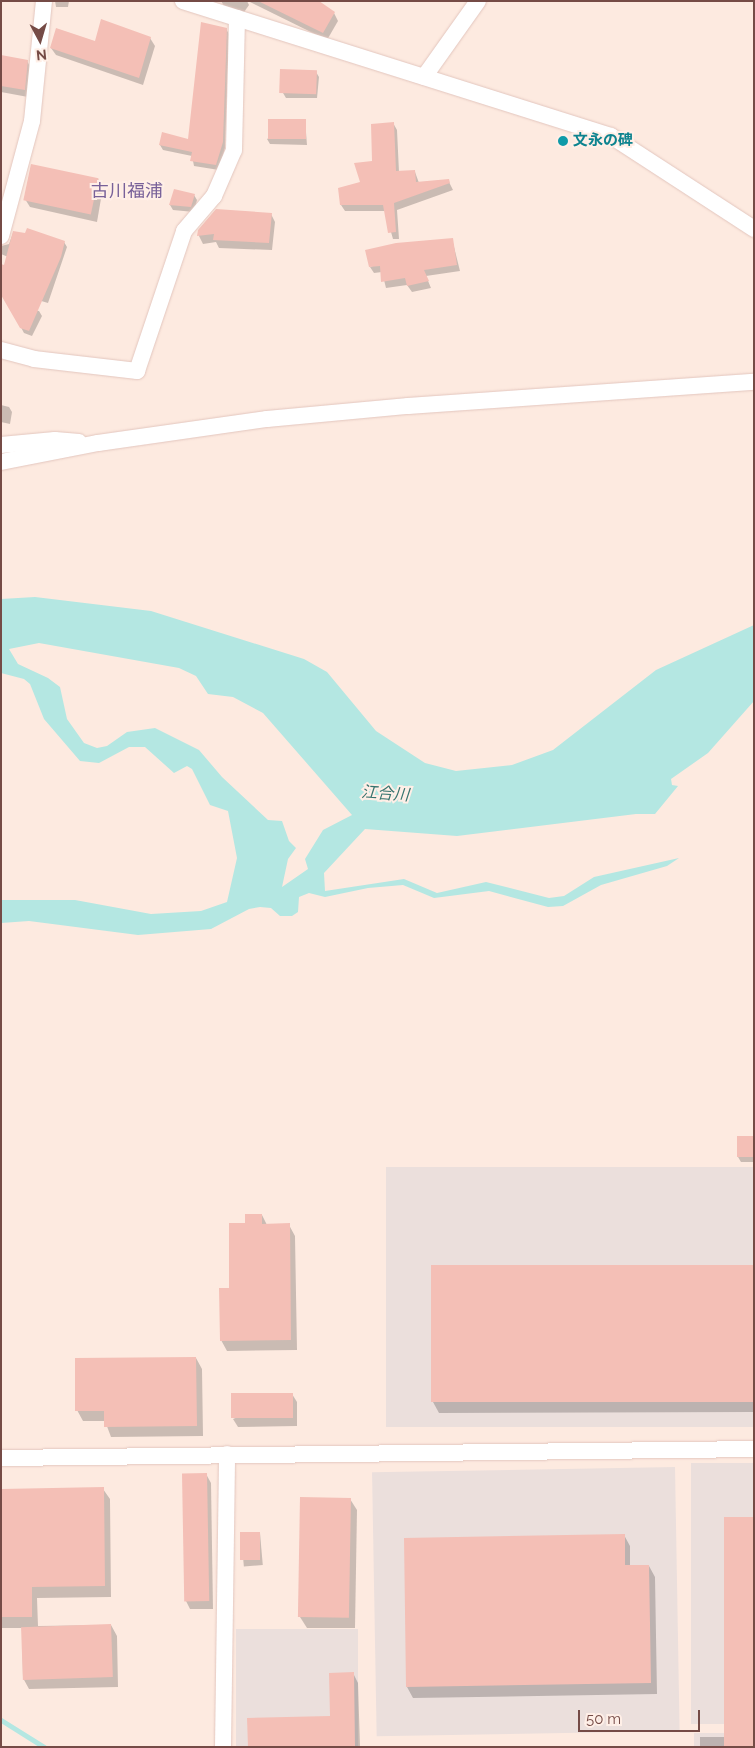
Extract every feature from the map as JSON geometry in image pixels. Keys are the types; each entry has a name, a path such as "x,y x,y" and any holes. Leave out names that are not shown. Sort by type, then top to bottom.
{"street":[{"path":"1,236 32,121 44,1"},
{"path":"183,1 611,136 754,229"},
{"path":"424,77 478,1"},
{"path":"1,350 34,359 137,371 184,231 214,196 234,150 237,18"},
{"path":"1,462 98,443 267,419 399,406 754,382"},
{"path":"1,445 55,440 98,443"},
{"path":"1,1458 754,1449"},
{"path":"223,1747 227,1454"}],"shaded area":[{"path":"386,1167 754,1167 754,1427 386,1427"},
{"path":"691,1463 754,1463 754,1724 691,1724"},
{"path":"675,1467 680,1731 377,1736 372,1472"},
{"path":"236,1629 358,1629 358,1747 236,1747"},
{"path":"694,1733 754,1733 754,1747 694,1747"}],"water":[{"name":"江合川","path":"35,597 151,611 304,659 327,672 376,731 425,763 456,771 512,765 553,750 656,670 754,625 754,701 708,753 671,779 672,785 678,786 655,814 636,814 457,836 365,829 324,873 325,891 404,879 437,893 486,882 549,898 564,896 594,877 679,858 667,866 601,885 563,906 548,907 489,891 434,898 403,885 368,888 325,897 309,893 299,897 298,912 292,916 280,916 271,908 260,907 249,909 211,929 138,935 29,921 1,923 1,900 75,900 151,914 201,911 227,902 237,858 228,811 210,805 192,769 187,766 174,773 145,747 129,747 99,763 80,761 44,719 30,684 24,679 1,673 1,599","holes":["39,643 179,668 196,676 208,694 233,697 263,713 352,815 323,830 305,859 308,869 282,887 288,859 296,848 289,841 282,821 268,820 222,777 199,750 155,728 127,732 107,746 97,748 84,743 67,719 60,687 48,678 18,664 9,649"]}],"building":[{"path":"258,1 319,1 335,12 323,33"},
{"path":"101,19 151,37 139,78 50,48 56,28 95,41"},
{"path":"201,22 227,28 223,142 216,165 190,161 192,152 159,145 162,132 188,139"},
{"path":"1,55 28,60 25,90 1,86"},
{"path":"280,69 317,70 316,94 279,93"},
{"path":"268,119 306,119 306,139 268,139"},
{"path":"394,122 396,171 415,170 416,182 449,179 450,183 394,203 396,232 388,233 383,205 340,205 338,188 360,182 354,163 372,161 371,124"},
{"path":"31,164 98,178 91,215 23,200"},
{"path":"174,189 195,194 191,207 169,205"},
{"path":"216,209 272,213 269,243 213,240 214,234 197,236 198,230"},
{"path":"27,228 65,241 61,257 29,331 20,328 1,295 1,264 4,265 13,231 25,233"},
{"path":"453,238 457,265 424,270 429,281 407,286 405,278 381,282 380,266 369,267 365,250 396,243"},
{"path":"737,1136 754,1136 754,1157 737,1157"},
{"path":"245,1214 262,1214 262,1224 290,1223 291,1340 220,1341 219,1288 229,1288 229,1223 245,1223"},
{"path":"431,1265 754,1265 754,1402 431,1402"},
{"path":"196,1357 197,1426 104,1427 104,1411 75,1411 75,1358"},
{"path":"231,1393 293,1393 293,1418 231,1418"},
{"path":"182,1473 207,1473 209,1601 184,1601"},
{"path":"104,1487 105,1586 32,1587 32,1617 1,1617 1,1489"},
{"path":"300,1497 351,1498 349,1618 298,1617"},
{"path":"724,1517 754,1517 754,1747 724,1747"},
{"path":"240,1532 260,1532 260,1560 240,1560"},
{"path":"625,1534 625,1565 649,1565 651,1683 406,1687 404,1538"},
{"path":"111,1624 113,1677 23,1680 21,1627"},
{"path":"354,1672 355,1747 248,1747 247,1718 330,1716 329,1673"}],"waterway":[{"path":"1,1720 44,1747"}],"place":[{"name":"文永の碑","path":"563,141"}],"district":[{"name":"古川福浦","path":"127,191"}]}
